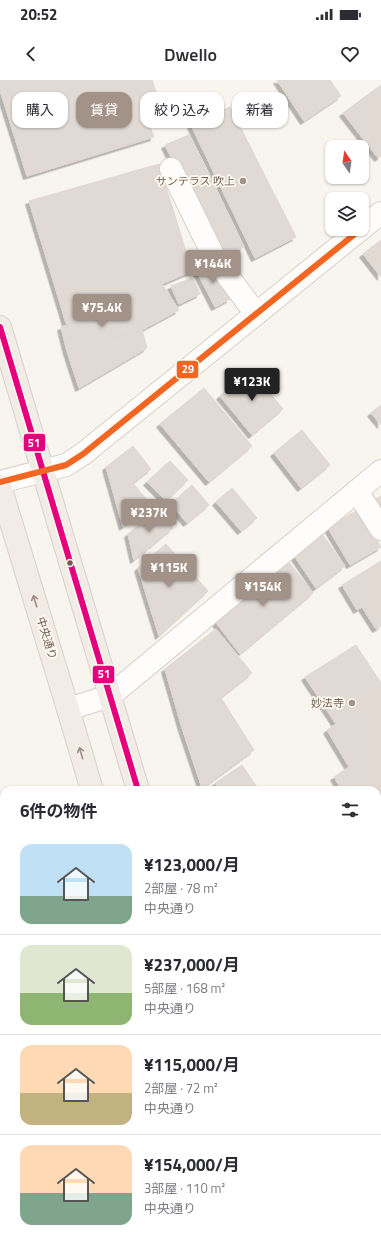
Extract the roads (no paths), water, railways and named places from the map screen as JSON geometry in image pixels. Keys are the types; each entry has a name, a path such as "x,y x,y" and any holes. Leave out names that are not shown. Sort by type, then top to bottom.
{"highway":[{"path":"0,327 137,786"},
{"name":"中央通り","path":"0,486 91,786"}],"street":[{"path":"171,169 215,259 256,314"},
{"path":"369,223 381,213"},
{"path":"0,482 66,465 83,454 353,236"},
{"path":"68,709 110,696 381,471"},
{"path":"357,491 381,529"}],"place":[{"name":"サンテラス 吹上","path":"243,181"},
{"name":"妙法寺","path":"352,703"}]}
